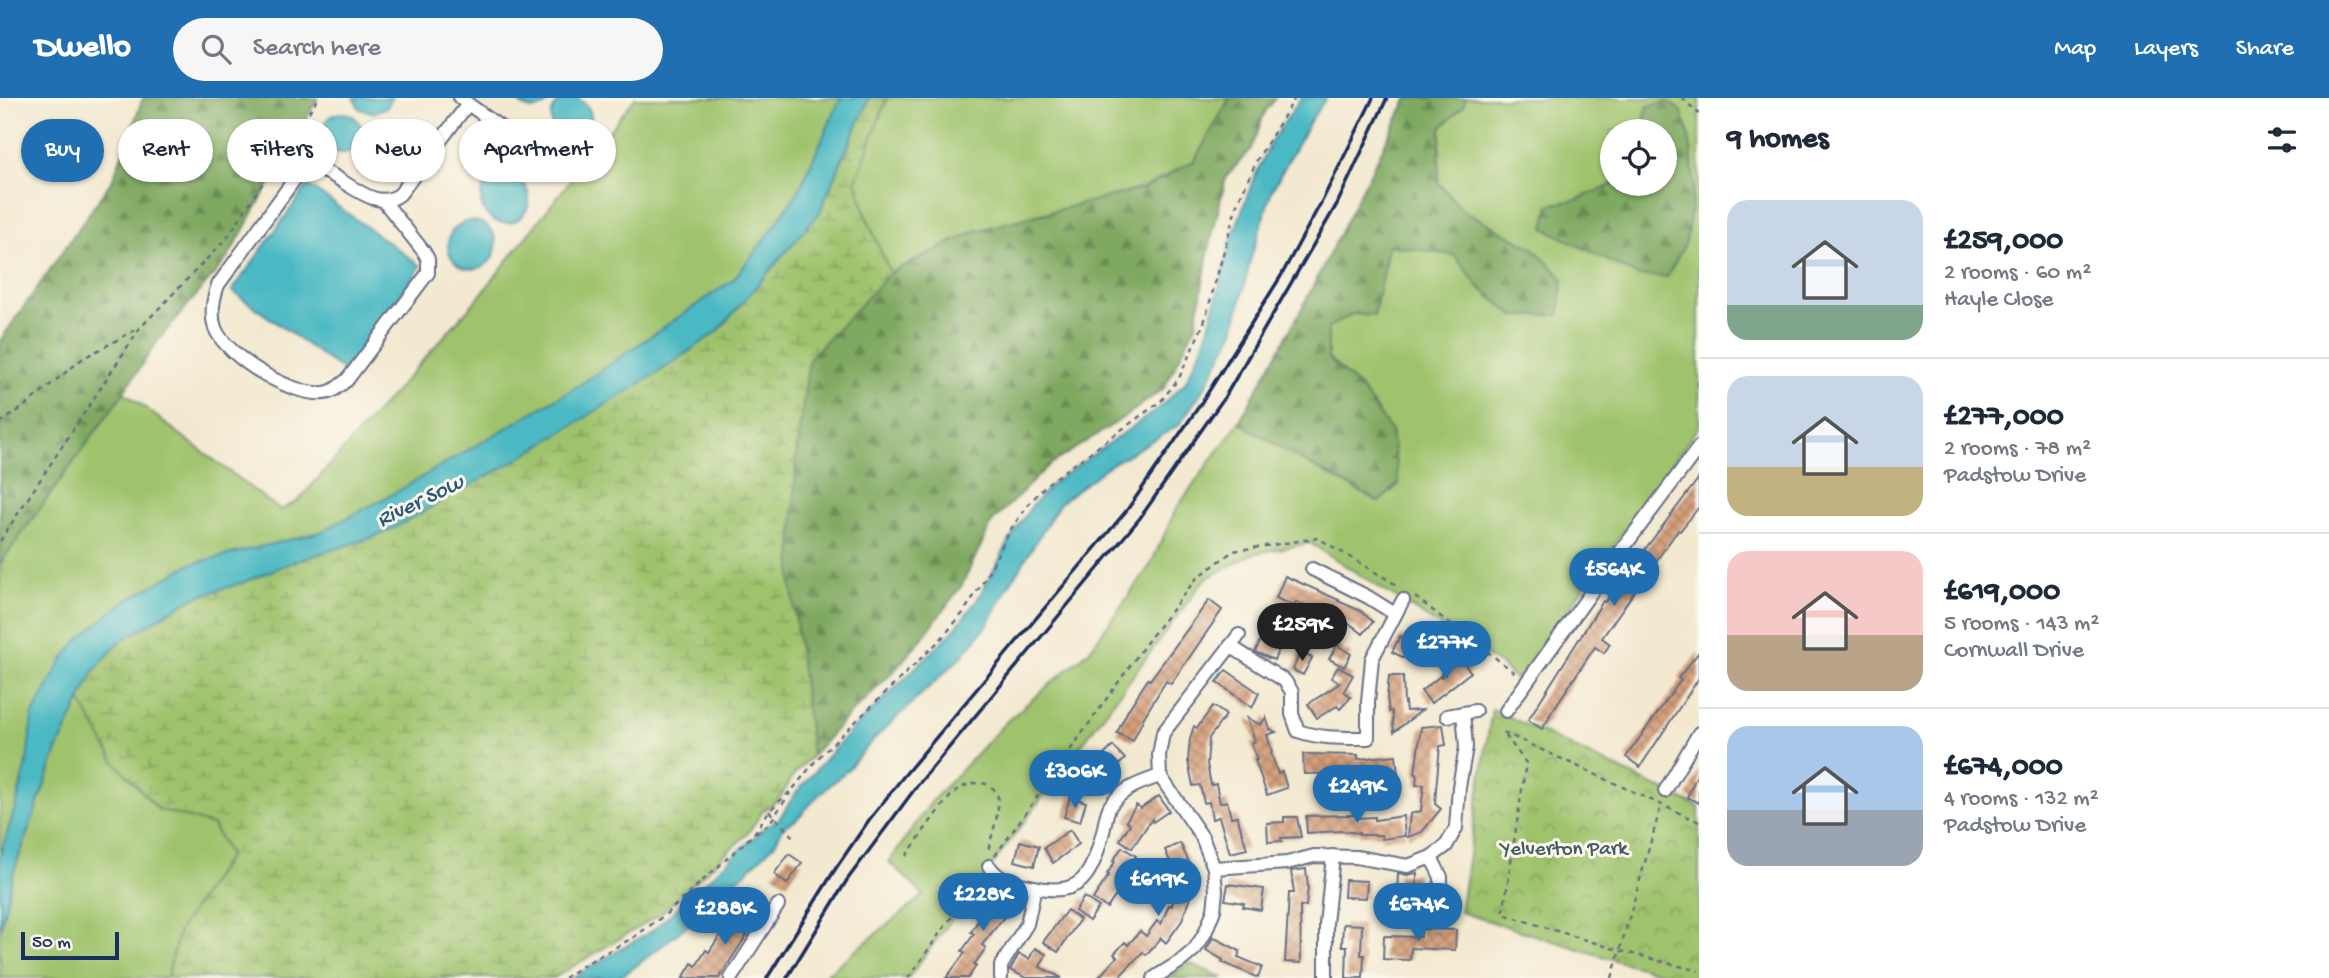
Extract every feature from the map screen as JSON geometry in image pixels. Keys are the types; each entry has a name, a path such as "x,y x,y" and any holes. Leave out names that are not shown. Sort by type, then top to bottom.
{"street":[{"path":"383,200 424,251 428,259 428,272 347,380 328,392 314,393 297,389 257,369 229,349 216,331 213,321 214,298 218,285 304,166 327,172 351,188 383,200 394,200 464,101 489,119"},
{"path":"1506,710 1699,447"},
{"path":"1312,569 1395,614"},
{"path":"1230,646 1285,681 1292,692 1292,714 1298,731 1338,738 1368,738 1372,659 1402,600"},
{"path":"1154,978 1195,949 1214,910 1216,891 1214,868 1202,837 1160,776 1159,755 1163,733 1239,635"},
{"path":"1214,868 1287,863 1314,856 1356,857 1408,866 1431,857 1446,846 1456,828 1466,747 1469,712 1447,716"},
{"path":"1663,798 1699,733"},
{"path":"989,866 999,878 1057,891 1071,888 1089,872 1110,807 1138,783 1160,776"},
{"path":"1326,978 1326,924 1333,856"},
{"path":"1431,857 1441,877 1440,915"},
{"path":"1001,978 1002,966 1027,924 1035,887"},
{"path":"731,978 779,905"}],"path":[{"path":"0,541 140,328 227,238 318,98"},
{"path":"564,978 634,937 666,914 753,835 769,824 817,759 941,639 963,613 985,579 1009,532 1040,491 1098,445 1161,401 1180,378 1204,323 1237,204 1257,160 1295,98"},
{"path":"1682,98 1699,114"},
{"path":"0,423 82,359 140,328"},
{"path":"1699,822 1663,798 1503,732 1526,763 1503,914 1621,951 1699,971"},
{"path":"905,856 956,791 979,783 993,788 999,801 998,817 990,843 989,866"},
{"path":"753,835 769,811 793,789"},
{"path":"1612,978 1663,798"},
{"path":"769,811 793,837"}],"green space":[{"path":"143,98 318,98 306,119 227,119 227,182 271,182 227,259 159,339 0,564 0,341 113,179 118,166 118,182 213,182 213,119 135,119"},
{"path":"635,98 841,98 799,190 733,280 578,386 391,495 321,532 191,564 122,603 26,762 0,856 0,564 124,392 280,510 298,501 479,297 569,182 616,182 616,122"},
{"path":"869,98 887,98 856,180 866,216 890,273 809,359 796,454 791,581 812,756 795,773 780,798 762,812 748,833 659,915 554,978 167,978 179,931 229,855 213,825 158,809 114,761 80,700 94,671 120,641 193,598 244,582 293,562 374,537 656,374 718,331 819,213"},
{"path":"887,98 1230,98 1194,161 1144,188 975,231 890,273 866,216 856,180"},
{"path":"1230,98 1276,98 1265,112 1251,149 1226,177 1208,253 1196,325 1164,388 1048,466 992,522 962,585 924,636 812,756 791,581 796,454 809,359 890,273 975,231 1144,188 1194,161"},
{"path":"1408,98 1466,98 1463,106 1441,128 1438,182 1461,209 1533,248 1563,278 1559,315 1514,316 1480,288 1454,255 1388,245 1374,316 1352,314 1328,328 1328,358 1363,391 1391,431 1399,484 1379,502 1299,459 1239,422 1300,312"},
{"path":"1466,98 1699,98 1699,426 1517,681 1502,666 1310,543 1252,554 1205,579 908,978 825,978 924,895 889,862 932,801 1007,721 1089,651 1151,564 1176,509 1239,422 1299,459 1378,501 1363,391 1328,358 1328,327 1352,314 1383,277 1388,244 1454,255 1480,288 1495,228 1461,209 1438,182 1441,128 1463,106"},
{"path":"1668,101 1682,112 1691,148 1694,188 1686,242 1667,277 1638,276 1544,228 1549,205 1578,199 1600,190 1600,196 1677,196 1677,119 1644,119 1648,106"},
{"path":"80,700 158,809 213,825 229,855 179,931 167,978 0,978 0,931 12,877 57,750"},
{"name":"Yelverton Park","path":"1492,709 1699,807 1699,978 1682,978 1618,961 1460,912"},
{"path":"1189,963 1223,978 1168,978"}],"water":[{"path":"353,98 392,98 387,107 374,113 360,109"},
{"path":"515,98 552,98 539,109 529,109"},
{"path":"571,98 585,104 591,119 551,118 557,104"},
{"name":"River Sow","path":"841,98 869,98 819,213 718,331 656,374 518,459 392,529 193,598 120,641 94,671 57,750 12,876 0,931 0,856 27,762 32,716 62,660 79,639 122,603 191,564 321,532 391,495 578,386 733,280 799,190"},
{"path":"1301,98 1326,98 1272,190 1250,261 1234,331 1206,385 1179,425 1107,467 1060,503 988,624 962,656 872,741 796,820 784,826 774,845 702,914 617,978 572,978 653,930 763,829 779,819 795,794 843,739 955,629 979,597 1031,507 1053,483 1159,408 1185,383 1209,327 1231,241 1252,183 1271,142"},
{"path":"342,113 356,119 351,119 351,150 337,152 337,119 328,119"},
{"path":"488,182 522,182 527,190 527,208 522,216 514,221 496,221 488,216 483,208 481,199"},
{"path":"308,185 421,266 345,372 232,291"},
{"path":"472,221 489,228 496,245 489,262 472,269 455,262 448,245 455,228"}],"building":[{"path":"1699,478 1699,507 1680,531 1678,530 1602,638 1610,644 1604,653 1595,647 1542,729 1528,720 1603,601 1605,602"},
{"path":"1285,576 1361,611 1373,622 1363,634 1332,616 1296,602 1294,606 1276,598"},
{"path":"1209,600 1222,610 1171,684 1166,681 1133,741 1117,733 1148,679 1150,680"},
{"path":"1270,620 1289,628 1274,660 1255,652"},
{"path":"1400,636 1432,649 1423,667 1392,652"},
{"path":"1337,645 1351,654 1344,667 1329,659"},
{"path":"1300,652 1312,658 1303,675 1293,670"},
{"path":"1699,652 1699,678 1640,767 1626,757 1681,680 1678,678"},
{"path":"1460,659 1471,672 1431,703 1421,691 1439,677 1443,677 1440,676"},
{"path":"1338,667 1353,675 1344,691 1351,697 1340,709 1337,706 1317,718 1308,704 1340,683 1331,678"},
{"path":"1226,670 1259,693 1252,708 1217,682"},
{"path":"1389,676 1403,676 1406,711 1422,710 1394,732 1392,711 1389,712 1387,697"},
{"path":"1213,706 1226,715 1209,738 1207,764 1211,785 1216,784 1220,803 1227,801 1231,817 1237,816 1247,849 1230,853 1219,817 1212,819 1209,802 1204,803 1200,785 1193,786 1188,761 1194,726 1197,728"},
{"path":"1266,717 1270,729 1276,732 1267,735 1271,753 1278,774 1282,772 1287,788 1267,795 1255,760 1251,743 1255,741 1247,718 1261,725"},
{"path":"1443,725 1446,745 1440,746 1435,804 1441,809 1422,832 1408,837 1410,814 1421,811 1424,785 1416,785 1415,774 1421,727"},
{"path":"1113,746 1125,759 1089,793 1078,781"},
{"path":"1303,754 1358,755 1358,759 1396,755 1398,775 1361,777 1360,773 1304,774"},
{"path":"1699,771 1699,803 1687,797"},
{"path":"1159,796 1169,811 1153,822 1152,819 1132,848 1120,840 1130,824 1126,821 1136,805 1141,808"},
{"path":"1070,797 1086,802 1080,822 1064,817"},
{"path":"1356,815 1356,818 1375,817 1375,820 1403,816 1405,836 1382,839 1381,835 1359,835 1341,831 1307,833 1306,816"},
{"path":"1284,817 1297,817 1301,837 1268,842 1267,823 1284,822"},
{"path":"1070,830 1079,844 1053,863 1044,848"},
{"path":"1020,841 1039,846 1034,866 1015,861"},
{"path":"1180,843 1188,860 1193,888 1181,922 1166,943 1161,938 1146,955 1143,952 1118,978 1098,978 1117,957 1114,954 1125,942 1128,945 1140,931 1146,936 1157,921 1161,924 1169,905 1172,906 1176,886 1165,850"},
{"path":"1122,847 1136,856 1125,873 1130,876 1107,908 1093,899 1109,875 1107,874 1115,862 1113,861"},
{"path":"789,854 802,863 787,884 774,874"},
{"path":"1306,869 1306,906 1300,906 1301,963 1285,962 1289,893 1294,893 1291,871"},
{"path":"1398,873 1417,873 1416,915 1396,914"},
{"path":"1345,880 1367,881 1366,898 1344,897"},
{"path":"1228,884 1264,889 1261,910 1243,907 1244,903 1225,900"},
{"path":"1002,888 1019,898 982,945 986,948 968,978 946,978 965,953 962,951 974,934 971,932"},
{"path":"1084,897 1099,907 1089,921 1075,911"},
{"path":"751,902 763,910 719,978 683,978 692,963 696,966 706,950 709,952 730,920 737,924"},
{"path":"1067,910 1080,919 1058,952 1043,942"},
{"path":"1343,924 1362,925 1363,978 1346,978 1347,946 1342,946"},
{"path":"1421,929 1456,930 1455,950 1411,948 1410,960 1383,959 1384,936 1421,937"},
{"path":"1213,937 1240,951 1238,957 1262,967 1258,978 1222,962 1223,960 1206,950"},
{"path":"1035,948 1046,954 1040,967 1062,978 1026,978 1010,970 1019,954 1029,959"}],"railway":[{"path":"767,978 869,820 1127,510 1202,402 1281,276 1373,98"},
{"path":"787,978 847,880 917,786 1140,518 1226,395 1337,204 1387,98"}]}
